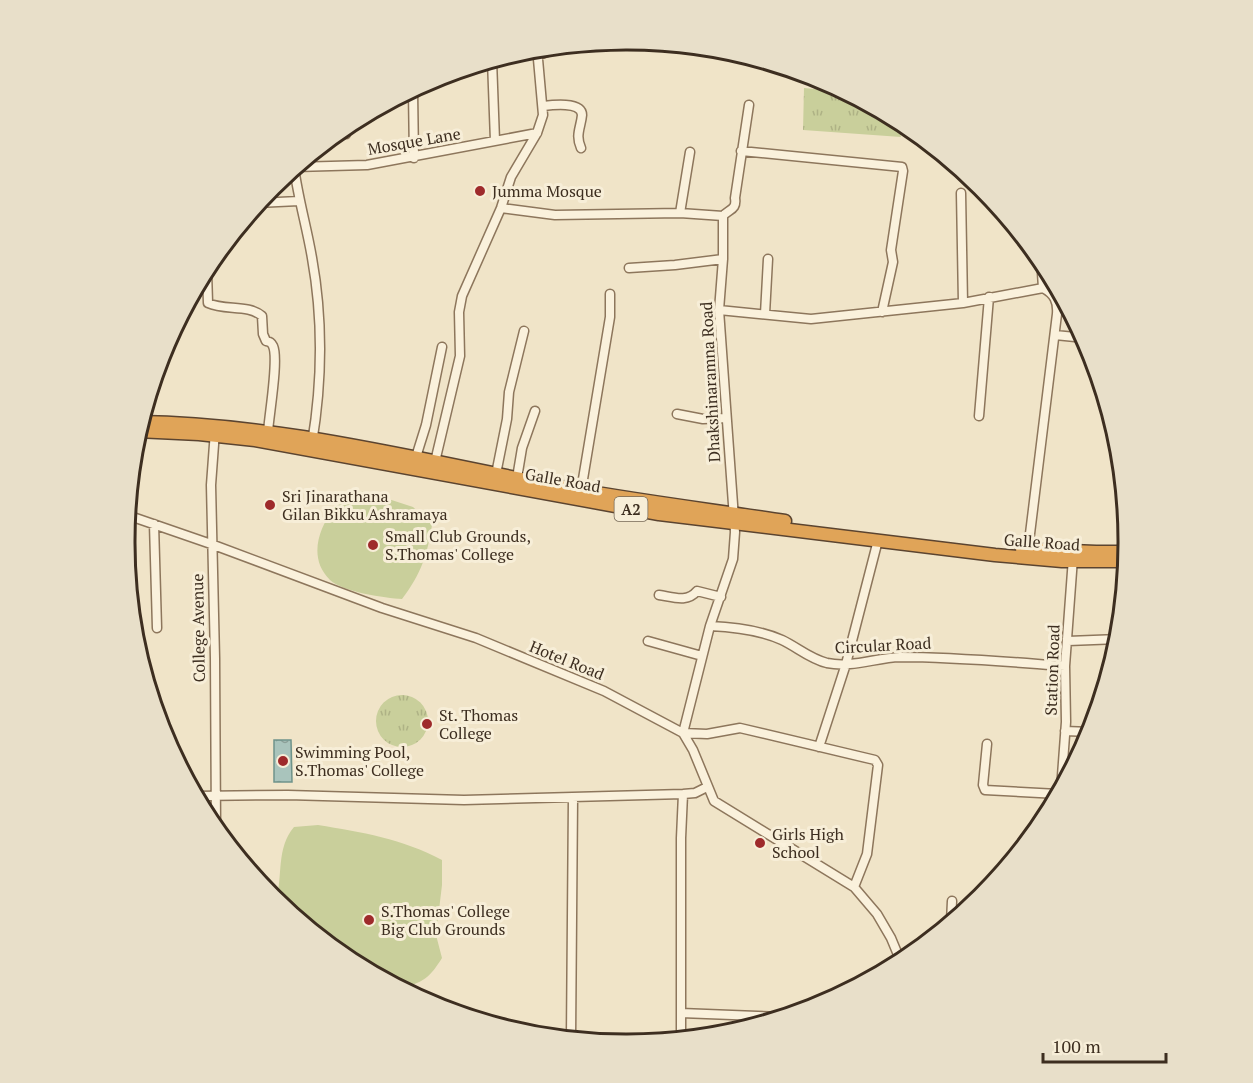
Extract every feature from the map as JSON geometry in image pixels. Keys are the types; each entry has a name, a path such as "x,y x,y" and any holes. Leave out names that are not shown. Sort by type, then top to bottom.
{"highway":[{"name":"Galle Road","path":"149,423 416,457 434,467 496,474 733,517 994,555 1117,560"},
{"name":"Galle Road","path":"147,431 267,432 312,444 659,514 733,517 814,525 1073,557 1118,553"}],"street":[{"path":"434,467 460,356 459,312 462,296 501,208 511,177 537,134 543,115 539,58"},
{"path":"492,68 495,141"},
{"path":"413,98 414,158"},
{"path":"543,106 560,104 573,106 580,111 582,115 579,122 581,148"},
{"path":"501,208 555,214 680,213 723,216 736,204 748,105"},
{"name":"Mosque Lane","path":"308,167 367,165 537,134"},
{"path":"741,151 902,167 891,250 893,262 882,312"},
{"path":"680,213 690,152"},
{"path":"296,178 312,259 318,306 320,360 312,444"},
{"path":"961,193 963,303"},
{"path":"271,202 299,201"},
{"name":"Dhakshinaramna Road","path":"682,733 710,626 733,559 735,532 719,309 723,259 723,216"},
{"path":"629,268 723,259"},
{"path":"765,314 768,259"},
{"path":"1042,278 1043,288 1053,296"},
{"path":"206,285 208,303 231,309 255,310 262,316 263,334 266,341 274,348 267,432"},
{"path":"719,309 811,319 963,303 1043,288"},
{"path":"581,491 610,316 610,294"},
{"path":"979,416 989,297"},
{"path":"1028,550 1055,335 1058,306 1056,302"},
{"path":"496,474 507,419 509,392 524,331"},
{"path":"1055,335 1074,337"},
{"path":"416,457 426,425 442,347"},
{"path":"517,478 522,448 535,411"},
{"path":"676,414 703,419 726,418"},
{"name":"College Avenue","path":"215,431 211,485 211,543 215,658 216,813"},
{"name":"Hotel Road","path":"136,518 211,543 381,608 476,638 604,691 682,733"},
{"path":"154,524 157,628"},
{"path":"819,747 846,664 876,544"},
{"name":"Station Road","path":"1062,770 1065,666 1073,557"},
{"path":"659,595 687,599 697,591 702,591 721,597"},
{"name":"Circular Road","path":"710,626 726,627 780,639 815,659 827,663 846,664 896,657 933,657 1065,666"},
{"path":"1068,641 1108,639"},
{"path":"648,641 702,656"},
{"path":"682,733 707,734 740,728 875,760 878,765 867,854 854,887"},
{"path":"1065,731 1080,732"},
{"path":"682,733 693,750 711,797 854,887 877,914 897,953"},
{"path":"987,744 983,785 986,790 1050,794"},
{"path":"205,796 288,795 464,800 683,794 696,793 707,787"},
{"path":"681,1030 683,794"},
{"path":"571,1030 573,798"},
{"path":"952,901 952,910"},
{"path":"681,1013 757,1016"}],"green space":[{"path":"804,88 821,90 844,100 900,132 901,137 803,130"},
{"name":"Small Club Grounds, S.Thomas' College","path":"350,491 367,492 413,507 432,525 422,564 402,599 375,596 344,588 330,580 322,569 318,558 320,533 333,510"},
{"path":"397,695 407,695 416,699 424,707 428,721 424,735 416,743 407,747 397,747 388,743 380,735 376,726 376,716 380,707 388,699"},
{"name":"S.Thomas' College Big Club Grounds","path":"318,825 366,834 412,847 442,860 442,885 436,935 442,958 434,970 420,982 412,985 380,968 327,932 279,889 282,853 288,835 294,827"}],"water":[{"name":"Swimming Pool, S.Thomas' College","path":"274,740 291,740 292,782 274,782"}],"place":[{"name":"Jumma Mosque","path":"480,191"},
{"name":"Sri Jinarathana Gilan Bikku Ashramaya","path":"270,505"},
{"name":"Small Club Grounds, S.Thomas' College","path":"373,545"},
{"name":"St. Thomas College","path":"427,724"},
{"name":"Swimming Pool, S.Thomas' College","path":"283,761"},
{"name":"Girls High School","path":"760,843"},
{"name":"S.Thomas' College Big Club Grounds","path":"369,920"}]}
